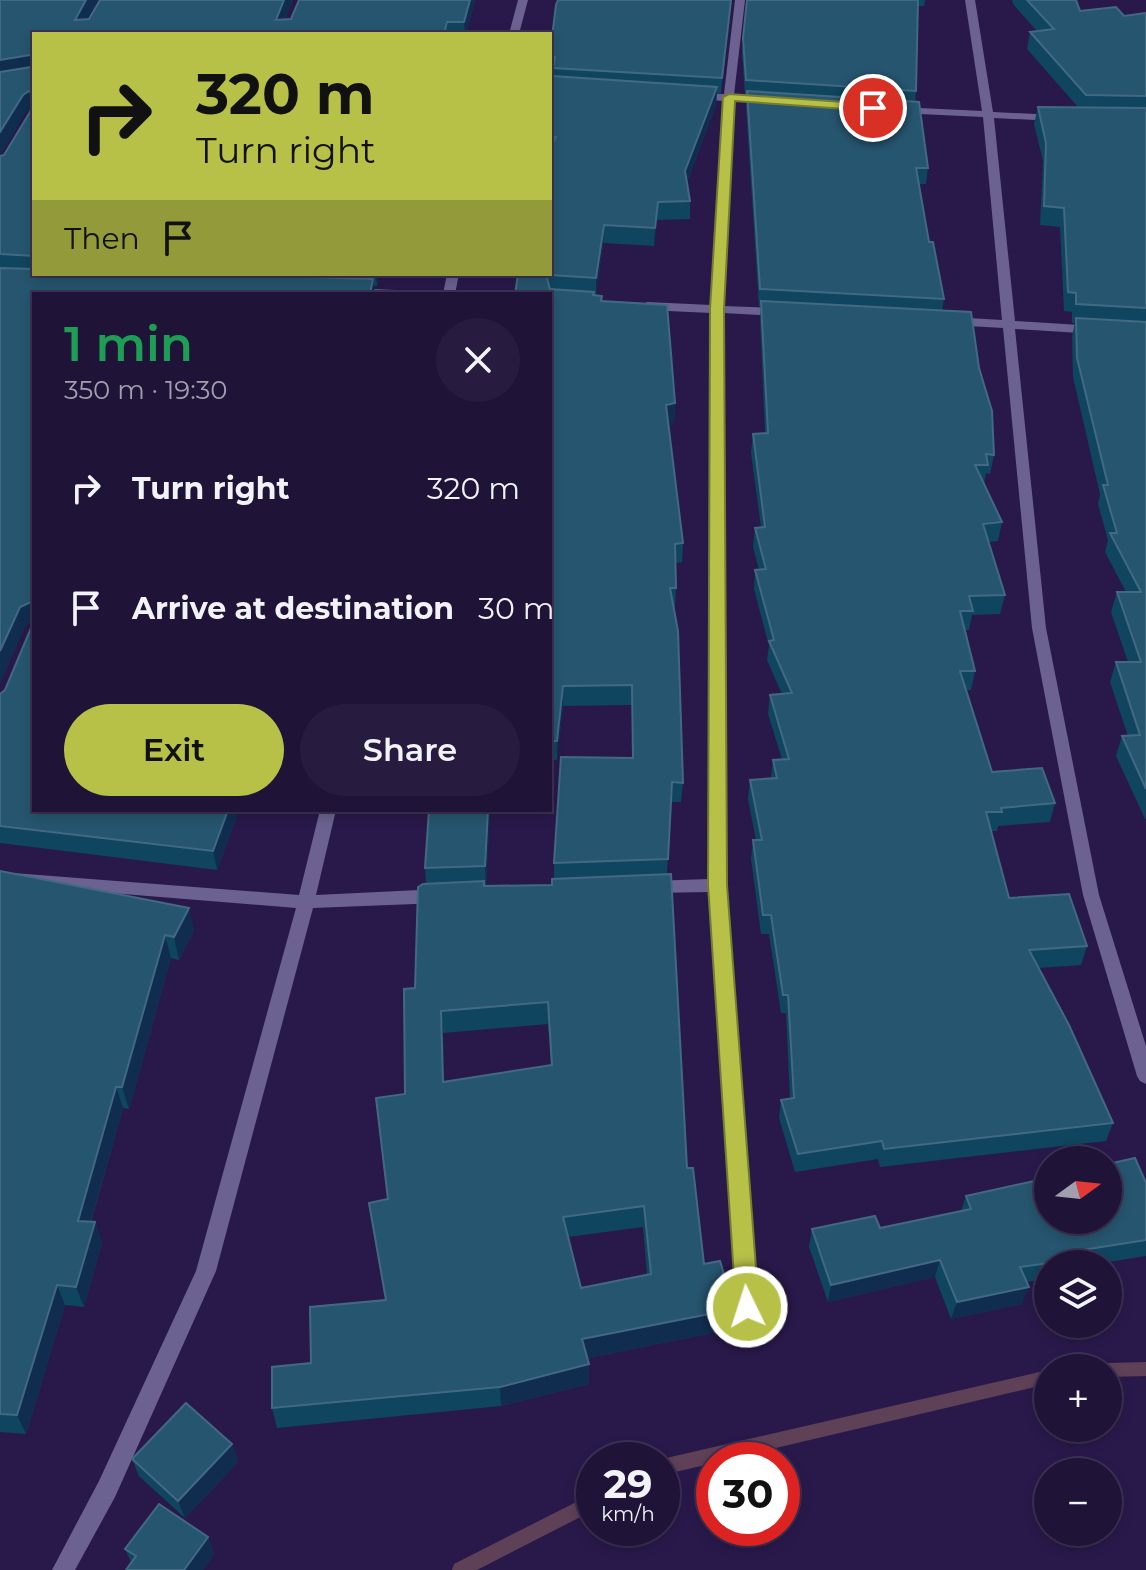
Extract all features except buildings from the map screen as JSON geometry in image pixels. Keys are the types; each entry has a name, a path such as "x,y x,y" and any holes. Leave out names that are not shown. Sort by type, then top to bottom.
{"street":[{"path":"515,32 523,0"},
{"path":"740,0 729,97 717,309 717,885 747,1307"},
{"path":"970,0 988,116 1006,324 1039,628 1091,895 1146,1076"},
{"path":"685,95 775,101"},
{"path":"882,108 1067,118"},
{"path":"334,291 354,292"},
{"path":"626,305 793,313"},
{"path":"930,320 1115,332"},
{"path":"63,1570 107,1489 206,1271 328,812"},
{"path":"0,878 306,902 464,895"},
{"path":"638,888 717,885"}],"waterway":[{"path":"1122,1370 1146,1369"},
{"path":"680,1463 1034,1380"},
{"path":"460,1570 576,1510"}],"route":[{"path":"747,1307 717,885 717,309 729,97 873,108"}]}
